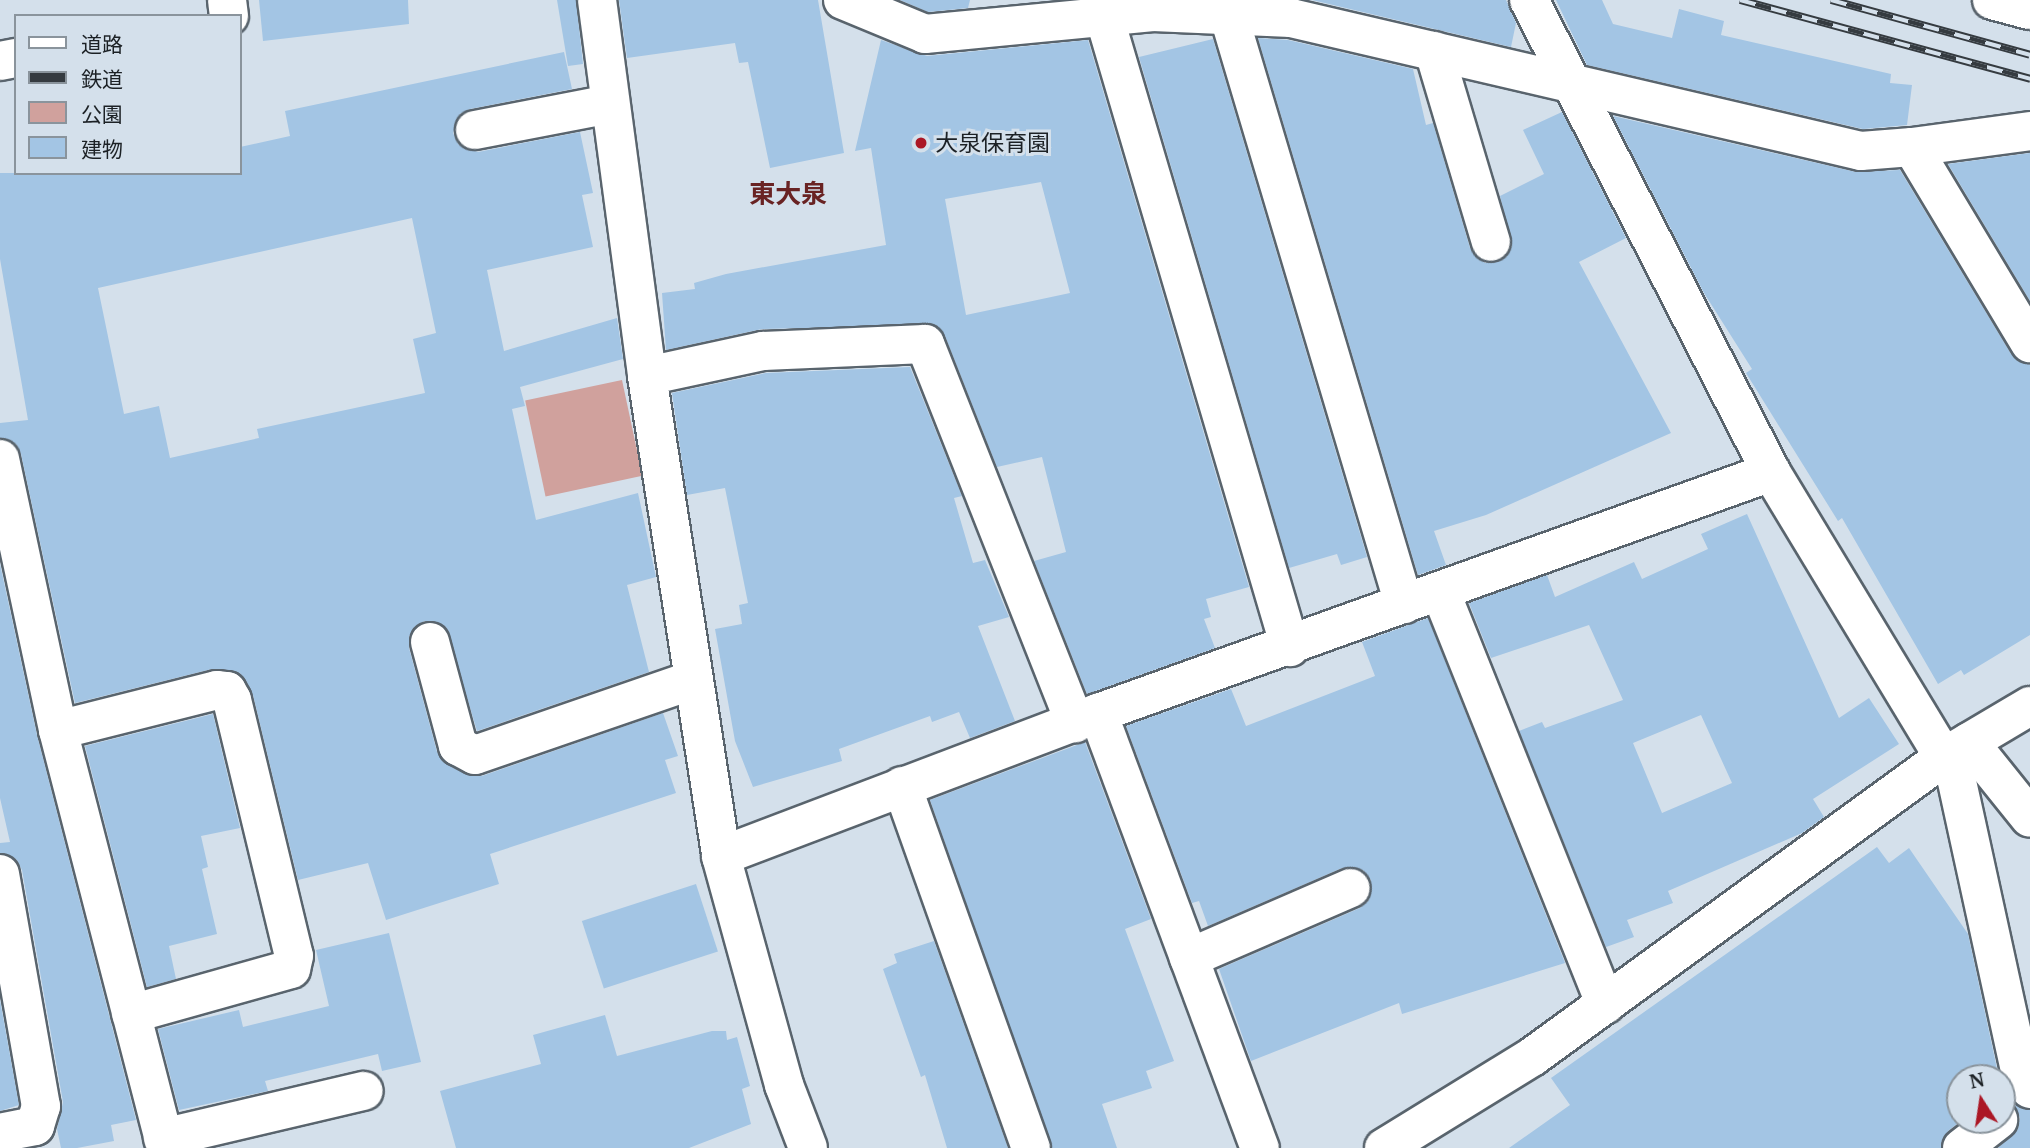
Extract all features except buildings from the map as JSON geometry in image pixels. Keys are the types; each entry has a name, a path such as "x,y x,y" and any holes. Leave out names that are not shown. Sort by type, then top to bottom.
{"street":[{"path":"597,0 647,376 721,856 784,1085 808,1148"},
{"path":"843,0 925,34 1104,16 1228,13 1346,27 1572,87 1861,151 2030,131"},
{"path":"1529,0 1772,472 1957,749 2030,818"},
{"path":"1992,0 2030,10"},
{"path":"1228,13 1404,604"},
{"path":"1104,16 1290,647"},
{"path":"1434,51 1492,242"},
{"path":"475,130 610,104"},
{"path":"1912,147 2030,343"},
{"path":"647,376 763,351 925,344 1189,958 1259,1148"},
{"path":"0,459 58,730 164,1143 364,1091"},
{"path":"721,856 1086,718 1441,593 1772,472"},
{"path":"1441,593 1605,1004"},
{"path":"430,642 458,746 475,755 693,680"},
{"path":"58,730 217,690 227,691 232,700 294,956 291,969 131,1014"},
{"path":"1384,1148 1532,1057 1957,749 2030,706"},
{"path":"1957,749 1956,777 2022,1080 2030,1089"},
{"path":"902,786 1031,1148"},
{"path":"0,874 41,1105 35,1126 0,1133"},
{"path":"1189,958 1350,888"},
{"path":"2016,1107 2030,1096"},
{"path":"1962,1148 1980,1134"}],"green space":[{"path":"622,380 642,476 546,496 525,401"}],"railway":[{"path":"1740,0 2030,79"},
{"path":"1831,0 2030,55"}],"place":[{"name":"大泉保育園","path":"921,143"}],"district":[{"name":"東大泉","path":"788,194"}]}
